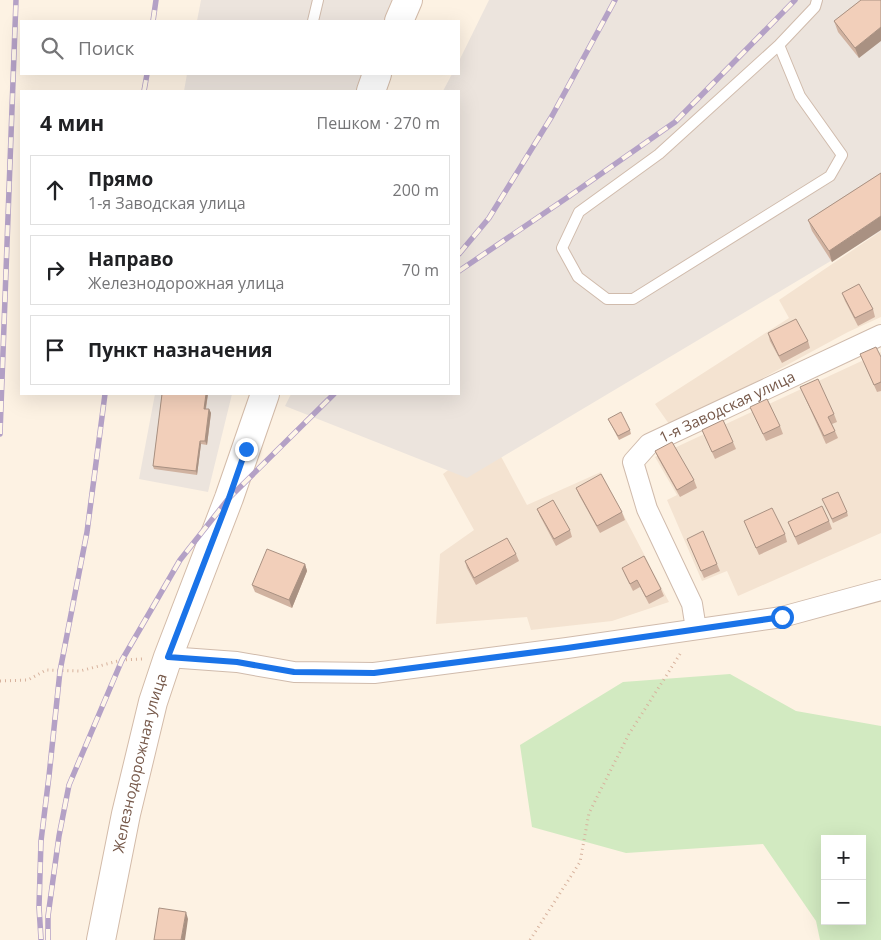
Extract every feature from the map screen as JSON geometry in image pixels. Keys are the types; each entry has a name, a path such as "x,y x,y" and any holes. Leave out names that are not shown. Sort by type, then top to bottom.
{"street":[{"path":"399,20 408,0"},
{"path":"371,90 377,75"},
{"name":"1-я Заводская улица","path":"696,630 692,604 647,509 633,462 649,444 881,335"},
{"name":"Железнодорожная улица","path":"101,940 128,805 153,702 266,395"},
{"path":"168,657 237,662 294,672 374,673 782,617 881,590"}],"lane":[{"path":"313,20 318,0"},
{"path":"779,45 800,96 842,155 830,176 633,299 607,299 578,277 562,248 579,212 659,154 779,45 815,7 816,0"}],"path":[{"path":"530,940 580,862 589,812 629,734 696,630"},
{"path":"0,681 28,680 46,670 80,670 122,660 168,657"}],"shaded area":[{"path":"201,0 399,0 390,20 197,20"},
{"path":"489,0 881,0 881,231 467,478 285,406 290,395 460,395 460,90 444,90 451,75 460,75 460,59"},
{"path":"187,75 368,75 360,90 184,90"},
{"path":"881,231 881,317 848,332 748,386 669,424 655,404 789,318 779,300"},
{"path":"881,352 881,533 738,596 727,571 702,581 667,500 677,495 655,457"},
{"path":"155,395 232,395 208,492 139,479"},
{"path":"491,438 527,505 601,472 669,602 612,621 531,630 527,617 436,624 440,554 474,530 443,474"}],"green space":[{"path":"730,674 796,711 881,726 881,940 820,940 816,921 763,844 626,853 532,827 520,745 623,682"}],"building":[{"path":"861,0 881,0 881,27 855,48 834,21"},
{"path":"881,173 881,216 829,251 808,220"},
{"path":"859,284 873,309 855,318 842,293"},
{"path":"796,319 808,341 779,356 768,333"},
{"path":"876,347 881,357 881,382 874,385 860,354"},
{"path":"818,379 834,414 828,417 835,431 824,436 800,387"},
{"path":"162,395 206,395 204,409 209,409 205,441 200,441 196,471 153,466"},
{"path":"767,399 780,426 763,434 750,407"},
{"path":"621,412 630,430 618,436 608,419"},
{"path":"723,420 733,442 712,452 702,430"},
{"path":"672,442 694,480 677,490 655,451"},
{"path":"601,474 622,512 597,526 576,488"},
{"path":"838,492 847,512 832,519 822,499"},
{"path":"553,500 570,530 554,539 537,509"},
{"path":"822,506 829,521 795,537 788,522"},
{"path":"772,508 785,534 756,548 744,521"},
{"path":"703,531 717,564 701,571 687,539"},
{"path":"507,538 516,554 474,578 465,561"},
{"path":"267,549 305,564 289,600 252,585"},
{"path":"644,556 661,589 646,597 637,580 630,584 622,568"},
{"path":"159,908 186,912 181,940 154,940"}],"railway":[{"path":"0,434 16,0"},
{"path":"153,20 156,0"},
{"path":"460,253 489,218 552,116 615,0"},
{"path":"460,270 675,122 795,0"},
{"path":"144,90 147,75"},
{"path":"41,939 39,907 41,841 60,671 87,532 105,395"},
{"path":"48,940 48,916 59,836 69,785 122,660 180,560 229,498 333,395"}],"route":[{"path":"246,449 168,657 237,662 294,672 374,673 782,617"}]}
